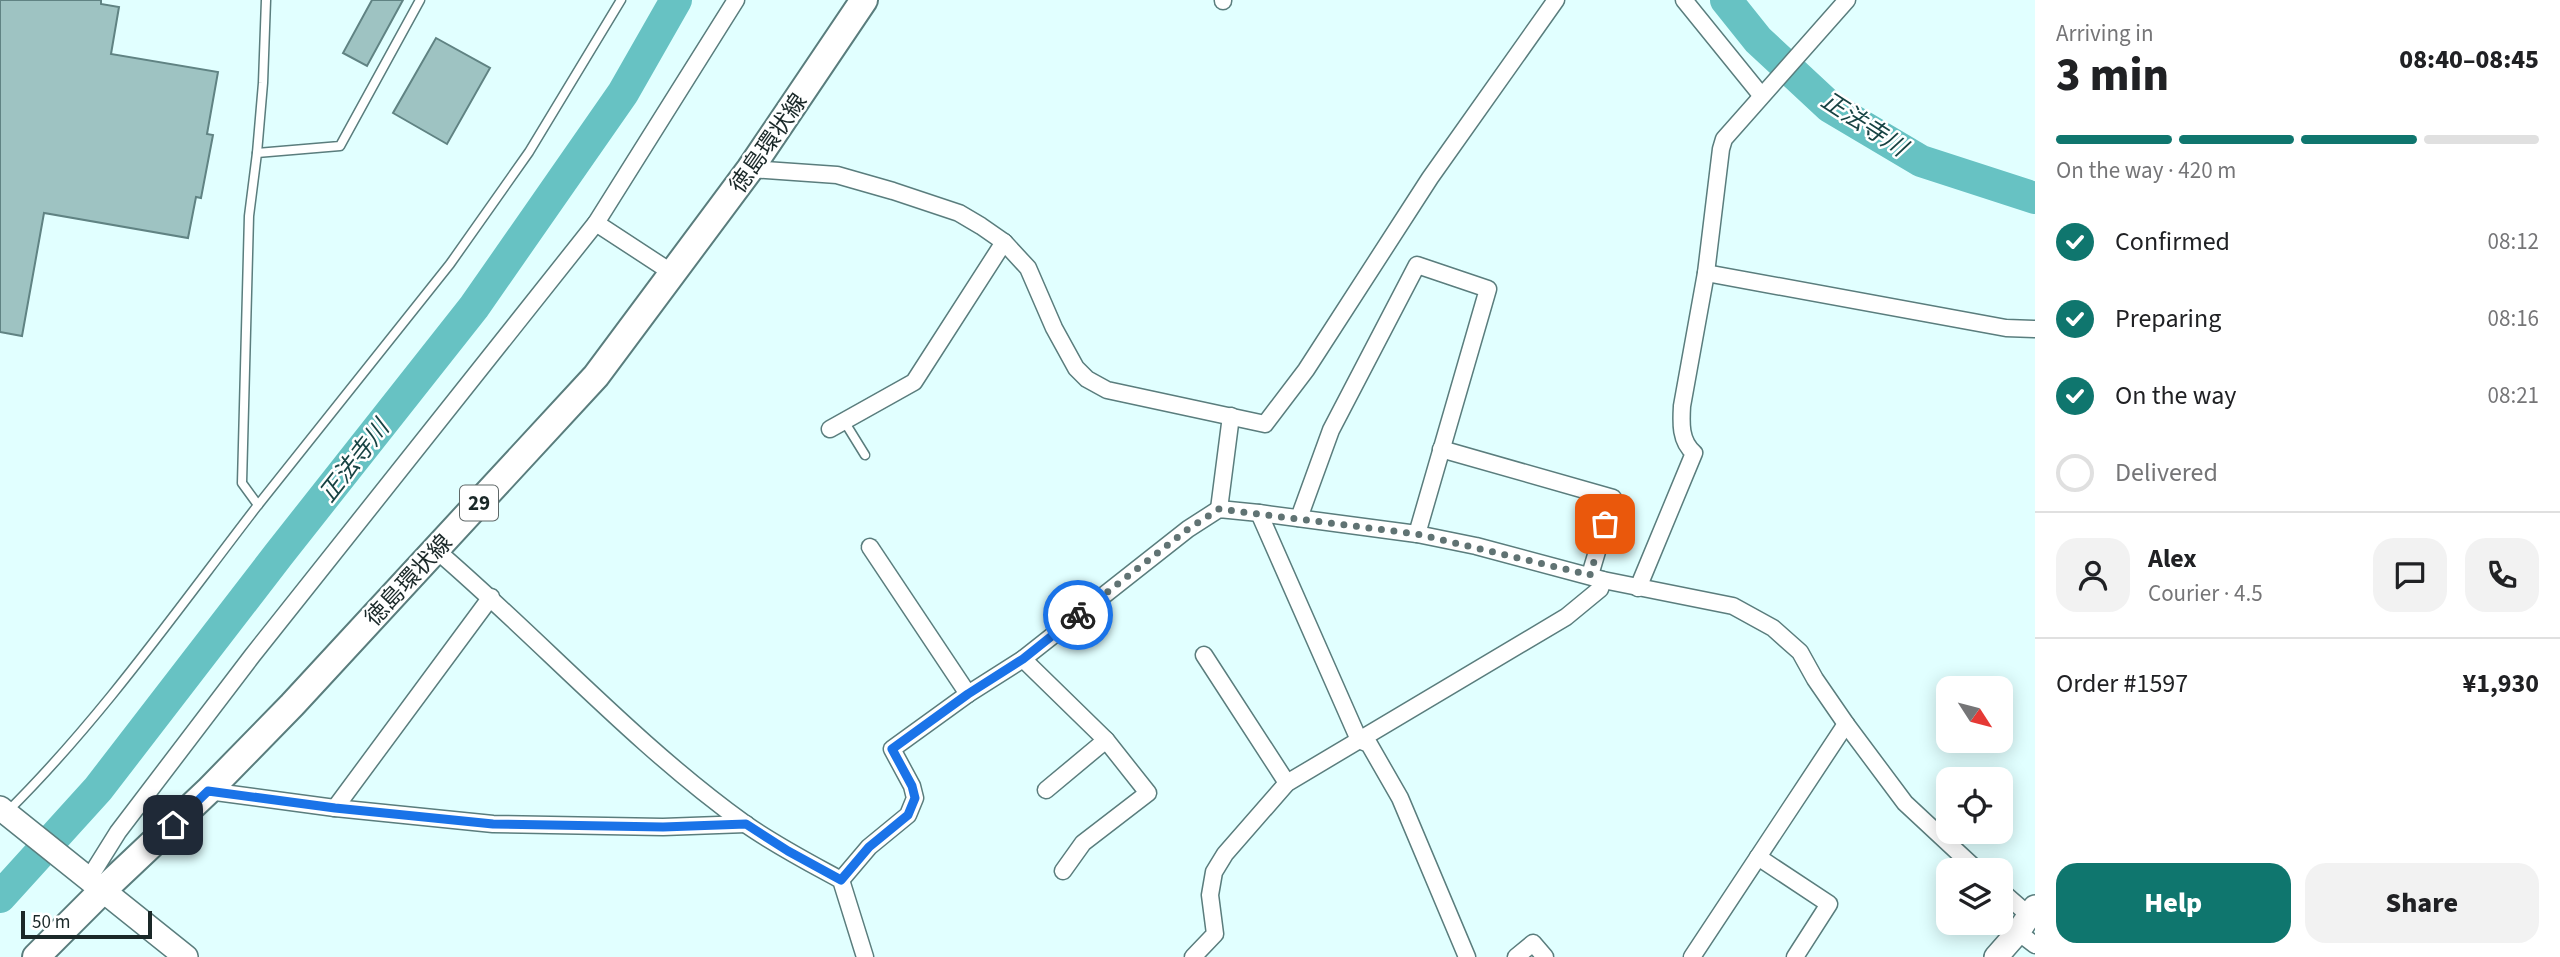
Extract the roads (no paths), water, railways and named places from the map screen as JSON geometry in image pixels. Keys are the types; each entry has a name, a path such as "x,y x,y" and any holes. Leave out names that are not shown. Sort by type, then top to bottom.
{"main road":[{"name":"徳島環状線","path":"36,957 90,881 208,791 596,376 750,169 864,0"}],"street":[{"path":"90,881 118,832 252,656 596,223 736,0"},
{"path":"750,169 837,175 959,213 1004,242 1028,268 1054,328 1076,368 1087,379 1107,390 1265,424 1306,370 1430,178 1556,0"},
{"path":"1684,0 1764,92"},
{"path":"1638,588 1693,453 1687,447 1681,428 1682,406 1706,273 1721,149 1729,132 1847,0"},
{"path":"596,223 674,274"},
{"path":"837,425 914,382 1004,242"},
{"path":"1299,518 1331,430 1417,265 1488,289 1417,534"},
{"path":"1706,273 1980,324 2035,329"},
{"path":"1219,509 1231,416"},
{"path":"1193,957 1215,934 1210,895 1214,872 1225,854 1287,783 1566,617 1600,589 1596,578 1613,498 1441,449"},
{"path":"841,880 869,847 908,815 915,798 912,786 892,749 968,694 1023,659 1188,529 1219,509 1417,534 1638,588 1732,606 1773,628 1800,652 1846,724 1905,803 1964,858"},
{"path":"1259,513 1359,740 1370,744 1400,798 1468,957"},
{"path":"870,547 968,694"},
{"path":"436,550 491,597 609,711 692,783 746,824 841,880 865,957"},
{"path":"335,808 491,597"},
{"path":"1204,655 1287,783"},
{"path":"1023,659 1106,740 1149,793 1083,843 1063,871"},
{"path":"1692,957 1846,724"},
{"path":"1046,790 1106,740"},
{"path":"208,791 335,808 493,824 663,827 746,824"},
{"path":"4,811 186,957"},
{"path":"1758,857 1829,904 1795,957"},
{"path":"1996,957 2030,925 2013,905"},
{"path":"1516,957 1533,943 1545,957"}],"lane":[{"path":"258,505 242,483 249,216 257,153 266,0"},
{"path":"257,153 340,146 420,0"},
{"path":"4,811 52,767 94,716 450,264 528,152 621,0"},
{"path":"837,425 865,455"}],"waterway":[{"name":"正法寺川","path":"0,897 98,789 474,307 623,93 676,0"},
{"name":"正法寺川","path":"1726,0 1758,40 1830,107 1921,161 2035,198"}]}
